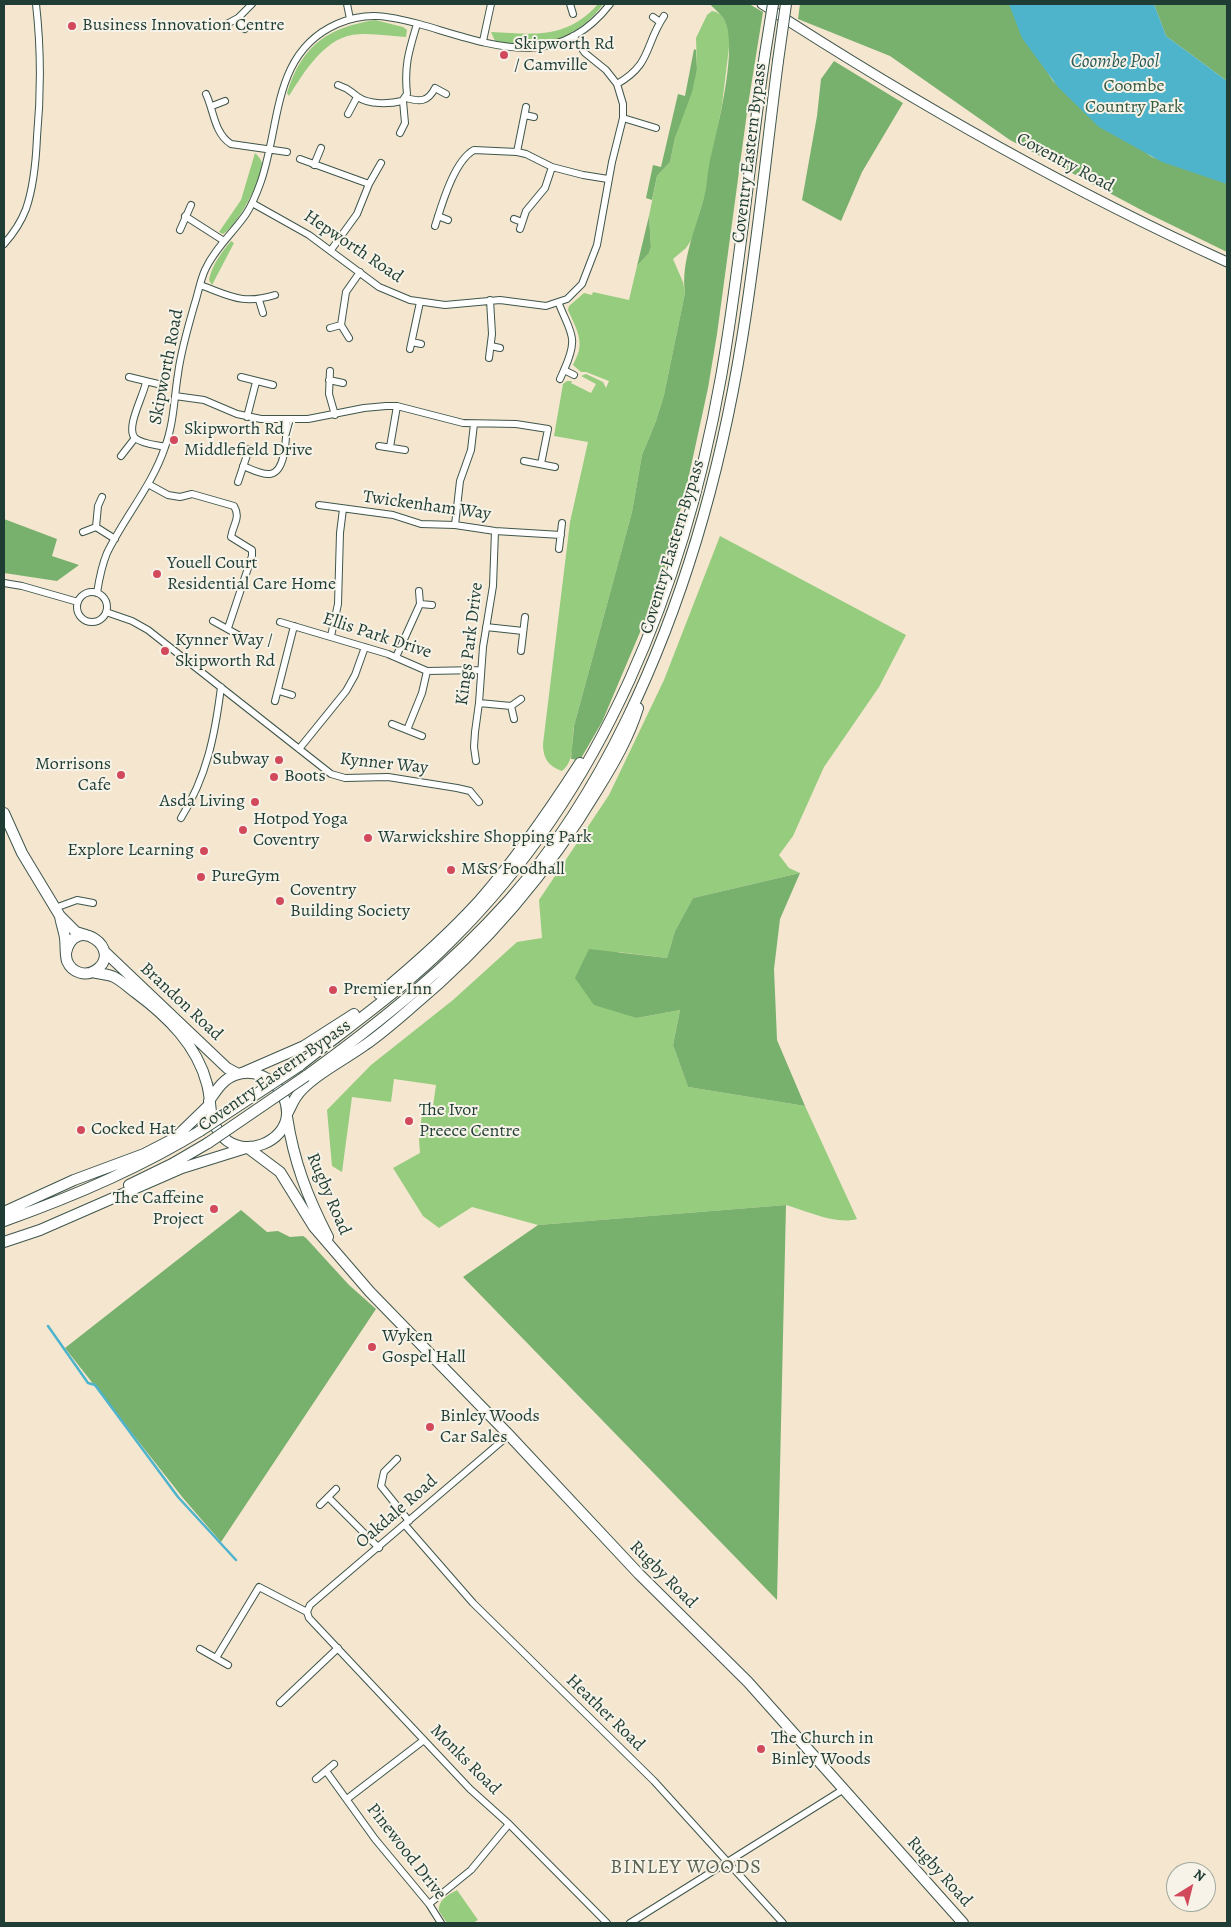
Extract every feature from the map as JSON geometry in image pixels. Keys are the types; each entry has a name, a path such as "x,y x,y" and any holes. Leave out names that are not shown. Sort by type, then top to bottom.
{"main road":[{"name":"Coventry Road","path":"762,4 892,84 1086,194 1227,262"},
{"name":"Coventry Eastern Bypass","path":"4,1221 117,1176 168,1151 299,1066 403,984 451,942 486,904 550,824 598,746 623,697 647,642 690,513 704,457 728,339 773,4"},
{"name":"Coventry Eastern Bypass","path":"4,1236 38,1224 130,1185 172,1164 208,1143 306,1076 406,1000 462,950 510,899 582,801 610,753 647,678 679,597 708,501 732,394 742,339 786,4"},
{"path":"4,1242 40,1230 182,1168 266,1143 276,1135 296,1096 306,1086 365,1046 414,1007 467,956 516,904 547,866 616,760 632,727 647,678"},
{"path":"4,1212 74,1180 144,1154 175,1138 209,1103 224,1082 304,1046 348,1019 427,954 479,901 543,821 623,697"},
{"path":"4,813 22,854 57,912 76,932 98,940 104,951 102,963 92,972 81,973 72,969 67,961 57,912"},
{"path":"66,953 68,945 73,939 88,935"},
{"name":"Brandon Road","path":"104,951 227,1068 240,1074"},
{"name":"Brandon Road","path":"92,972 114,977 149,1003 175,1028 187,1042 200,1063 208,1085 209,1103"},
{"path":"240,1074 260,1075 269,1079 277,1086 284,1096 287,1116"},
{"path":"209,1103 216,1127 225,1139 247,1148"},
{"name":"Rugby Road","path":"287,1116 292,1150 304,1186 336,1254"},
{"name":"Rugby Road","path":"247,1148 280,1172 314,1227 336,1254 401,1325 639,1574 748,1682 963,1923"}],"street":[{"path":"4,244 15,232 26,209 34,172 40,77 36,4"},
{"path":"225,25 238,18 252,4"},
{"path":"347,4 350,19"},
{"path":"483,41 491,4"},
{"path":"571,4 573,14"},
{"name":"Skipworth Road","path":"97,593 106,555 148,484 165,447 172,419 183,345 205,270 224,241 245,216 252,203 264,173 282,91 294,62 310,42 319,34 350,19 381,15 392,16 504,47 538,48 552,46 573,36 588,26 610,4"},
{"path":"617,84 632,75 646,56 662,19 653,17"},
{"path":"238,18 245,29"},
{"path":"400,134 405,123 404,99 407,94 405,70 407,56 417,24"},
{"path":"560,379 573,350 573,342 559,304 575,293 587,273 600,232 608,179 623,118 623,104 617,84 606,70 585,53 573,36"},
{"path":"338,85 349,88 357,97 384,103 404,99 423,100 429,98 435,88 446,94"},
{"path":"206,94 212,106 218,131 223,139 231,144 287,152"},
{"path":"348,114 357,97"},
{"path":"212,106 225,101"},
{"path":"517,152 526,107"},
{"path":"525,115 534,117"},
{"path":"623,118 656,128"},
{"path":"314,165 321,148"},
{"path":"435,226 453,178 469,153 480,149 526,154 552,167 608,179"},
{"path":"300,159 369,184"},
{"path":"330,250 357,214 369,184 381,162"},
{"path":"520,229 530,204 545,188 552,167"},
{"name":"Hepworth Road","path":"252,203 293,225 387,291 420,302 456,305 490,300 511,300 546,306 559,304"},
{"path":"180,230 191,205"},
{"path":"185,216 224,241"},
{"path":"438,216 448,220"},
{"path":"514,219 522,222"},
{"path":"349,338 341,325 346,292 360,272"},
{"path":"200,285 243,300 259,300 274,295"},
{"path":"259,300 264,314"},
{"path":"489,358 491,346 490,300"},
{"path":"410,349 420,302"},
{"path":"330,328 341,325"},
{"path":"412,342 421,344"},
{"path":"491,346 500,348"},
{"path":"330,370 329,394 335,415"},
{"path":"564,370 574,375"},
{"path":"129,377 158,384"},
{"path":"241,377 273,385"},
{"path":"329,380 342,383"},
{"path":"146,382 144,393 132,424 132,430 136,438 165,447"},
{"path":"247,417 256,382"},
{"path":"175,396 204,400 247,417 287,420 308,419 374,406 397,406 439,418 474,424 516,424 548,429 541,464"},
{"path":"390,447 397,406"},
{"path":"243,466 264,474 271,474 278,470 282,462 287,420"},
{"path":"455,525 460,481 471,450 474,424"},
{"path":"121,456 136,438"},
{"path":"379,446 405,450"},
{"path":"238,482 249,449"},
{"path":"524,461 556,466"},
{"path":"148,484 168,495 180,497 192,494 209,498 234,506 238,512 238,518 231,537 252,550 252,556 228,628"},
{"path":"96,527 98,506 102,497"},
{"name":"Twickenham Way","path":"319,506 393,515 421,524 455,525 495,531 561,535"},
{"path":"331,636 338,604 340,533 343,509"},
{"path":"559,549 562,523"},
{"path":"96,527 115,539"},
{"path":"83,532 96,527"},
{"name":"Kings Park Drive","path":"476,761 474,747 479,703 480,670 493,586 495,531"},
{"path":"5,585 22,586 73,599 78,602"},
{"path":"396,657 420,604 419,591"},
{"path":"97,593 105,600 106,612 100,620 88,621 79,614 78,602 84,595 97,593"},
{"path":"420,604 432,605"},
{"name":"Kynner Way","path":"106,612 132,621 148,630 222,687 326,772 337,777 388,777 470,791 479,802"},
{"path":"521,651 525,618"},
{"path":"213,621 240,636"},
{"name":"Ellis Park Drive","path":"280,622 396,657 427,671 480,670"},
{"name":"Ellis Park Drive","path":"275,701 294,626"},
{"path":"486,627 523,631"},
{"path":"299,749 346,691 355,675 365,647"},
{"path":"407,730 422,693 427,671"},
{"path":"181,818 205,770 217,722 222,687"},
{"path":"279,690 292,695"},
{"path":"479,703 511,706 521,699"},
{"path":"511,706 514,719"},
{"path":"392,724 422,736"},
{"path":"57,912 78,900 92,903"},
{"name":"Oakdale Road","path":"307,1612 310,1605 379,1548 508,1435"},
{"name":"Heather Road","path":"397,1459 384,1472 381,1486 407,1523 472,1603 654,1781 783,1923"},
{"path":"320,1506 336,1489"},
{"path":"329,1498 379,1548"},
{"path":"216,1658 259,1587 307,1612"},
{"name":"Monks Road","path":"307,1612 309,1618 470,1789 509,1824 607,1923"},
{"path":"280,1703 338,1648"},
{"path":"200,1649 228,1665"},
{"name":"Pinewood Drive","path":"347,1799 424,1740"},
{"path":"316,1778 334,1764"},
{"name":"Pinewood Drive","path":"326,1771 375,1839 429,1904 441,1923"},
{"path":"630,1923 844,1790"},
{"path":"429,1904 472,1870 509,1824"}],"green space":[{"path":"598,4 603,4 582,26 555,40 525,45 510,44 495,41 491,32 535,34 561,29 574,24 586,16"},
{"path":"710,4 749,4 763,12 708,388 688,480 668,558 646,618 602,722 580,760 571,759 574,726 632,512 642,455 664,395 685,293 684,281 687,257 705,193 724,94 729,55 729,38 725,21"},
{"path":"800,4 1011,4 1021,31 1053,81 1090,113 1152,157 1227,183 1227,252 1147,213 1010,140 890,56 798,19"},
{"path":"1154,4 1227,4 1227,81 1166,36"},
{"path":"712,11 721,15 726,23 730,39 722,105 705,194 692,239 686,248 673,259 683,282 685,293 664,395 642,455 632,512 574,726 571,756 562,771 553,767 547,761 543,744 570,522 588,442 554,436 563,384 567,381 572,381 571,383 591,393 596,384 581,376 586,374 603,382 606,388 609,381 586,372 581,372 573,365 580,345 568,310 569,306 584,293 592,295 593,292 629,300 637,266 649,253 651,247 649,216 657,176 670,162 675,138 697,69 696,38 707,15"},
{"path":"375,20 403,27 407,30 406,37 365,34 342,38 315,59 289,96 287,93 300,62 319,42 343,28"},
{"path":"694,49 696,50 697,69 692,92 675,138 670,162 657,176 652,200 646,198 653,165 661,167 678,94 685,96"},
{"path":"834,61 903,103 862,172 841,221 802,200 817,116 821,79"},
{"path":"255,153 262,163 258,180 241,213 229,230 223,234 219,232 241,200"},
{"path":"649,216 651,247 649,253 637,266"},
{"path":"231,241 234,243 212,285 209,280 212,269"},
{"path":"4,519 57,539 52,556 79,565 57,581 4,573"},
{"path":"720,536 906,635 879,687 824,767 793,836 779,855 789,868 800,873 693,898 675,931 667,958 618,952 637,1018 680,1010 673,1045 688,1087 805,1106 857,1219 831,1219 786,1205 538,1225 472,1207 439,1228 423,1216 393,1168 420,1153 419,1139 423,1105 433,1106 436,1085 394,1079 391,1102 352,1097 342,1172 332,1166 327,1110 371,1065 453,1000 517,942 542,938 539,900 609,795 664,680"},
{"path":"800,873 780,919 774,969 777,1040 805,1106 688,1087 673,1045 680,1010 637,1018 594,1005 575,978 589,949 667,958 675,931 693,898"},
{"path":"786,1205 777,1600 463,1277 538,1225"},
{"path":"241,1210 267,1232 278,1231 290,1237 303,1236 306,1238 349,1285 376,1309 221,1542 183,1498 65,1348"},
{"path":"457,1890 478,1920 473,1923 447,1923 439,1911 442,1901"}],"water":[{"name":"Coombe Pool","path":"1009,4 1154,4 1166,36 1227,81 1227,184 1162,162 1099,127 1058,87 1022,38"}],"waterway":[{"path":"48,1326 88,1383 95,1385 178,1497 236,1560"}],"place":[{"name":"Business Innovation Centre","path":"72,26"},
{"name":"Skipworth Rd / Camville","path":"504,55"},
{"name":"Skipworth Rd / Middlefield Drive","path":"174,440"},
{"name":"Youell Court Residential Care Home","path":"157,574"},
{"name":"Kynner Way / Skipworth Rd","path":"165,651"},
{"name":"Subway","path":"279,760"},
{"name":"Morrisons Cafe","path":"121,775"},
{"name":"Boots","path":"274,777"},
{"name":"Asda Living","path":"255,802"},
{"name":"Hotpod Yoga Coventry","path":"243,830"},
{"name":"Warwickshire Shopping Park","path":"368,838"},
{"name":"Explore Learning","path":"204,851"},
{"name":"M&S Foodhall","path":"451,870"},
{"name":"PureGym","path":"201,877"},
{"name":"Coventry Building Society","path":"280,901"},
{"name":"Premier Inn","path":"333,990"},
{"name":"The Ivor Preece Centre","path":"409,1121"},
{"name":"Cocked Hat","path":"81,1130"},
{"name":"The Caffeine Project","path":"214,1209"},
{"name":"Wyken Gospel Hall","path":"372,1347"},
{"name":"Binley Woods Car Sales","path":"430,1427"},
{"name":"The Church in Binley Woods","path":"761,1749"}],"district":[{"name":"BINLEY WOODS","path":"686,1868"}],"park label":[{"name":"Coombe Country Park","path":"1134,97"}]}
